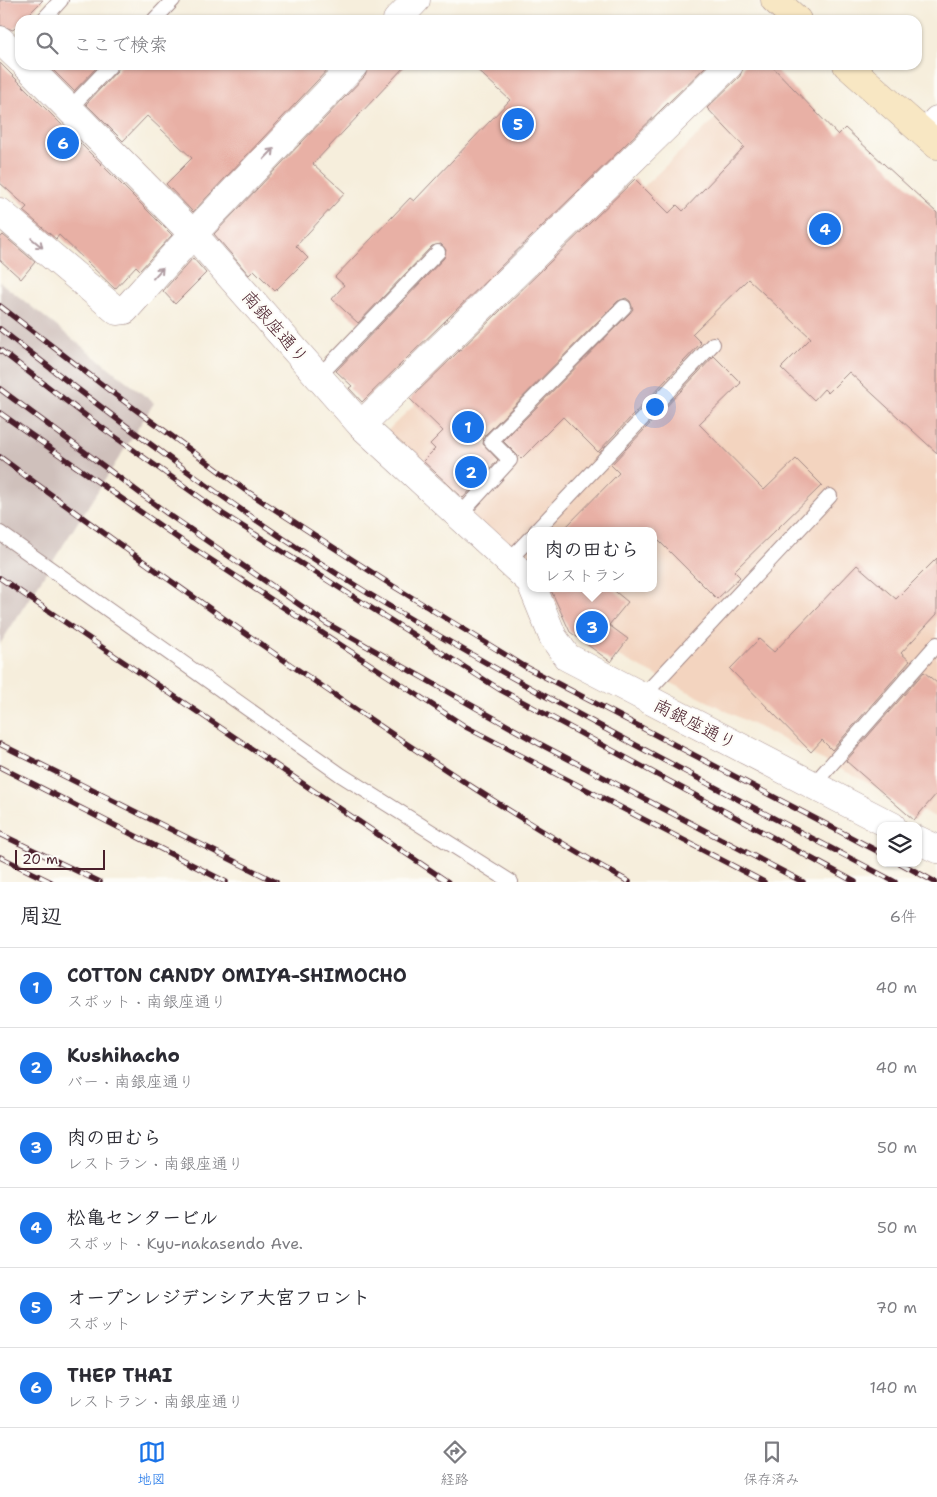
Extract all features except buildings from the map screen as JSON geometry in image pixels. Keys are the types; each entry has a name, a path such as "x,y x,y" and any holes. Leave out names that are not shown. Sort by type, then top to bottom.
{"main road":[{"path":"853,70 933,133"}],"street":[{"path":"402,15 416,0"},
{"name":"南銀座通り","path":"33,70 193,234 361,425 458,517 509,560 527,578"},
{"path":"0,212 117,311 125,310 193,234 349,70"},
{"path":"361,425 724,70"},
{"name":"南銀座通り","path":"535,592 553,636 567,657 884,822"},
{"path":"922,842 937,849"}],"lane":[{"path":"48,15 61,0"},
{"path":"159,15 173,0"},
{"path":"70,108 106,70"},
{"path":"318,376 438,252"},
{"path":"458,517 510,460 491,441 624,307"},
{"path":"540,527 713,344"},
{"path":"643,696 830,496"},
{"path":"0,533 341,775 511,882"},
{"path":"509,560 527,541"},
{"path":"813,785 937,644"}],"shaded area":[{"path":"761,75 937,222 937,818 587,640 545,592 657,592 657,527 527,527 527,572 386,432"},
{"path":"0,282 154,403 0,644"}],"railway":[{"path":"0,306 109,390 245,490 393,586 524,666 877,851"},
{"path":"0,329 179,465 271,531 366,592 562,705 895,882"},
{"path":"0,350 90,419 223,514 499,689 855,882"},
{"path":"0,389 168,514 326,623 540,744 803,882"},
{"path":"0,413 182,541 466,727 764,882"},
{"path":"0,457 203,604 400,740 513,813 629,882"},
{"path":"0,578 448,882"},
{"path":"0,744 276,882"},
{"path":"0,767 226,882"},
{"path":"0,834 100,882"},
{"path":"0,857 51,882"},
{"path":"907,867 935,882"}],"place":[{"name":"オープンレジデンシア大宮フロント","path":"518,124"},
{"name":"THEP THAI","path":"63,143"},
{"name":"松亀センタービル","path":"825,229"},
{"name":"COTTON CANDY OMIYA-SHIMOCHO","path":"468,427"},
{"name":"Kushihacho","path":"471,472"},
{"name":"肉の田むら","path":"592,627"}]}
